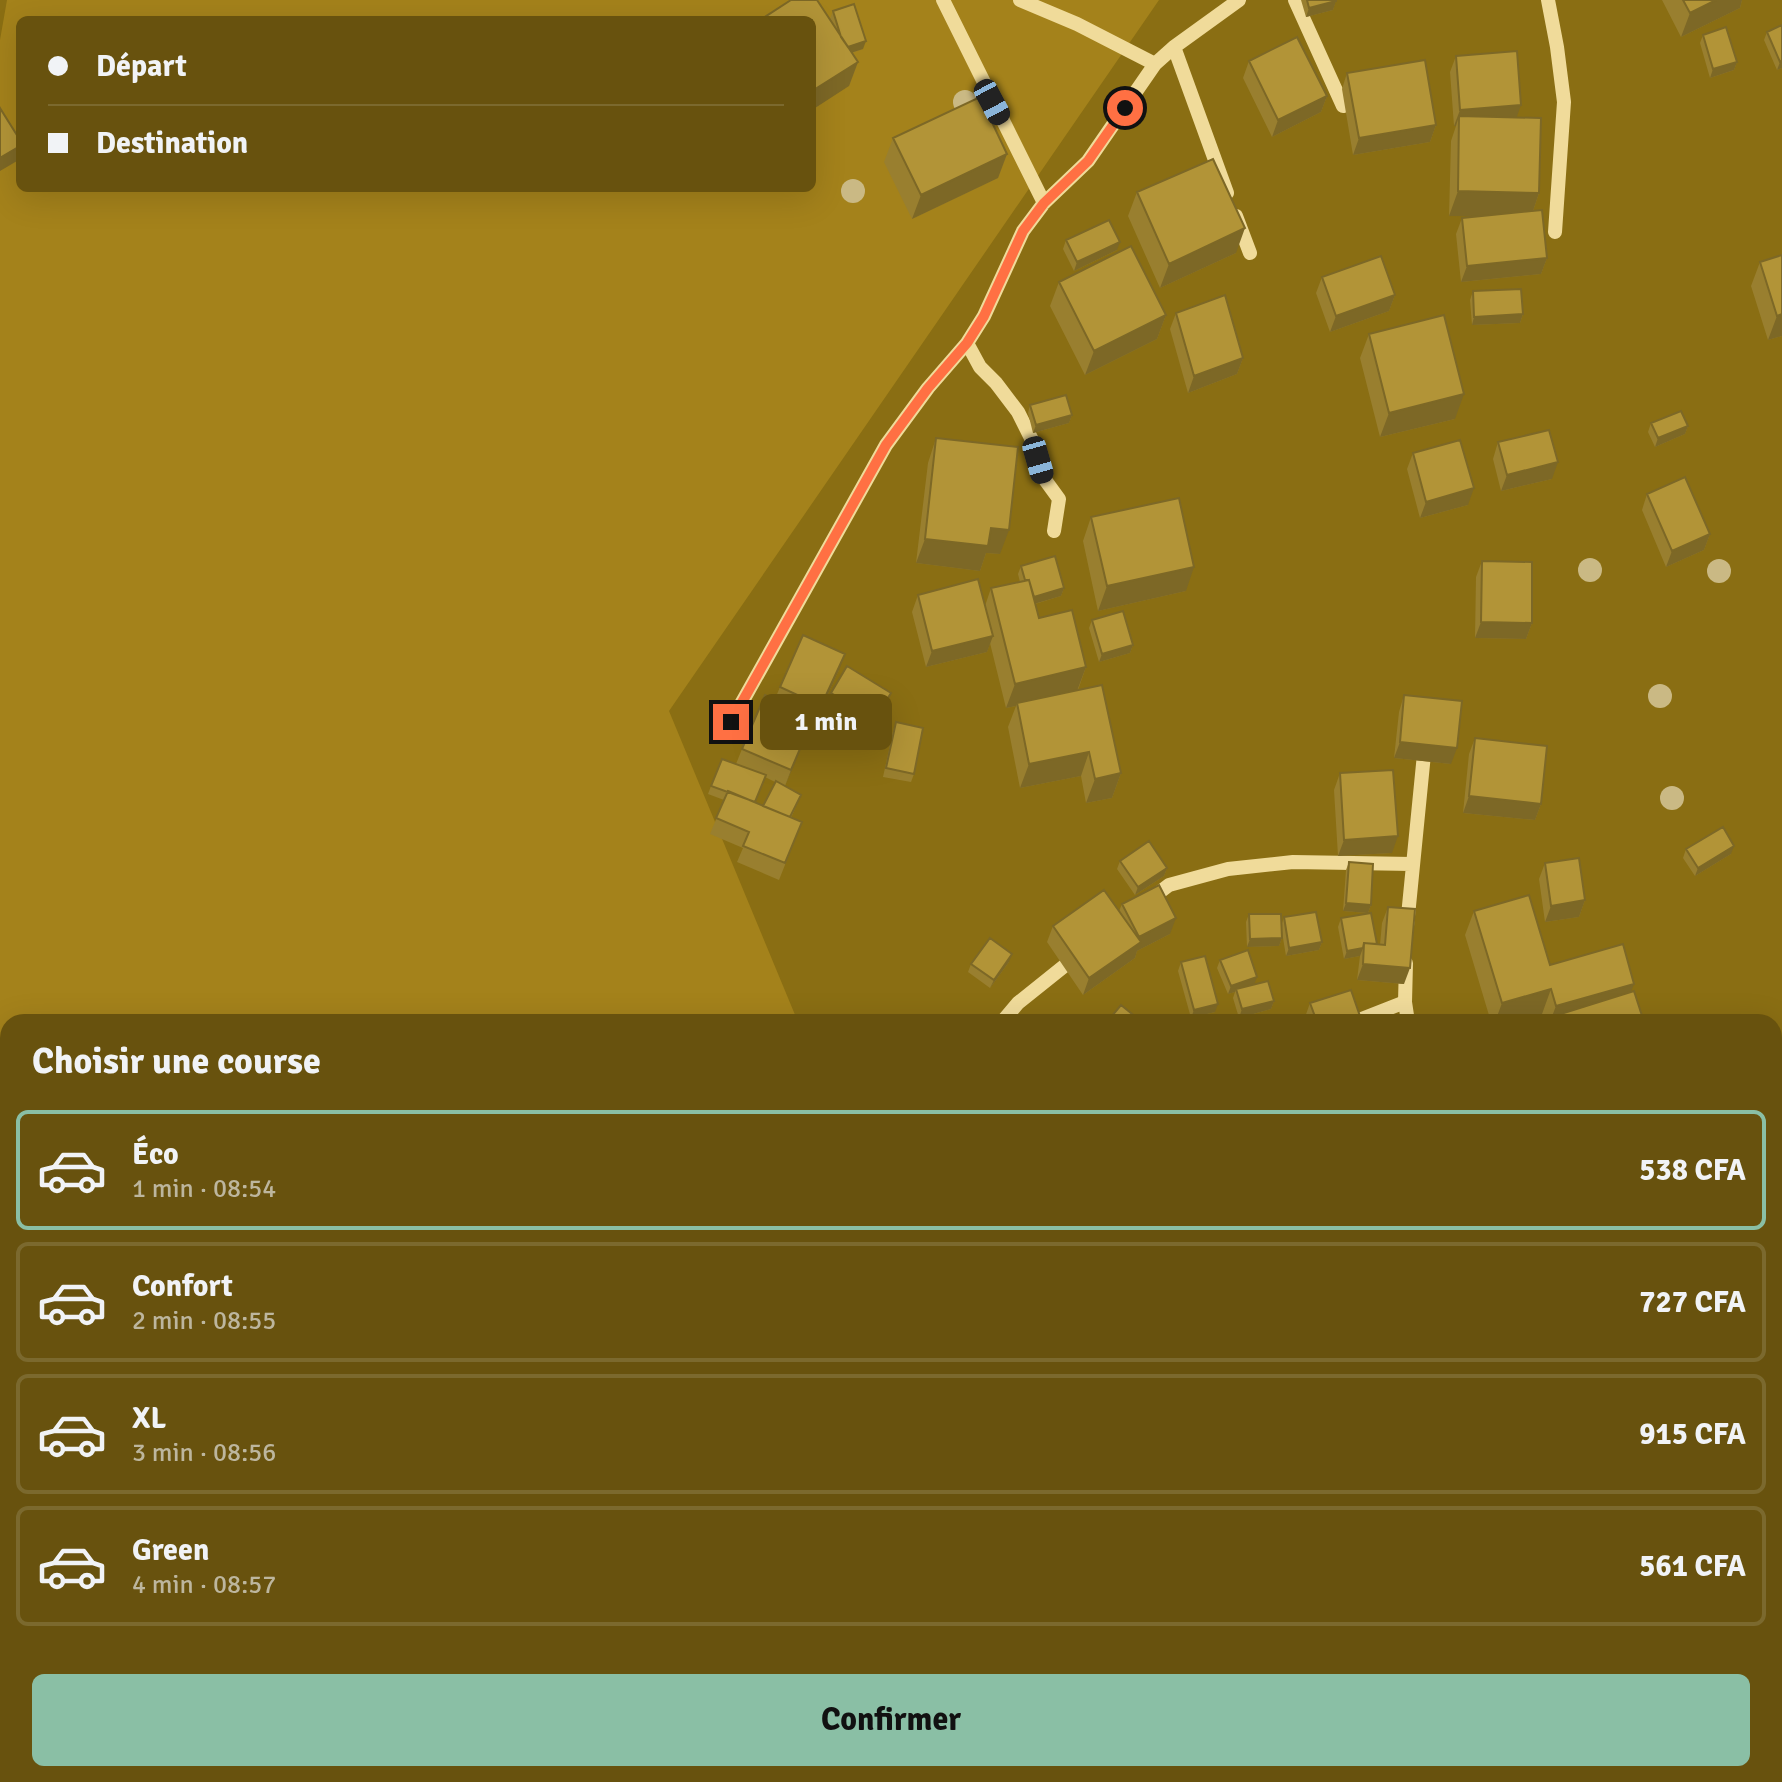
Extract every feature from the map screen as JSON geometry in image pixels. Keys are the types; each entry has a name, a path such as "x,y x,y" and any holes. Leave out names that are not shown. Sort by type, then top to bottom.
{"street":[{"path":"943,0 1044,203"},
{"path":"1020,0 1089,30 1155,64"},
{"path":"731,722 886,445 928,388 967,343 984,316 1023,231 1044,203 1088,161 1155,64 1239,0"},
{"path":"1295,0 1343,106"},
{"path":"1548,0 1564,102 1555,232"},
{"path":"1174,47 1250,253"},
{"path":"967,343 980,367 1018,412 1033,442 1043,477 1059,499 1054,531"},
{"path":"1407,1014 1406,942 1427,731"},
{"path":"1135,911 1169,885 1228,869 1293,862 1412,864"},
{"path":"1009,1014 1085,949"},
{"path":"1374,1014 1405,1002"}],"shaded area":[{"path":"7,0 1159,0 669,711 795,1014 0,1014 0,40"}],"building":[{"path":"791,0 817,0 858,62 816,88 816,16 766,16"},
{"path":"1307,0 1336,0 1336,1 1309,8"},
{"path":"1683,0 1716,0 1690,13"},
{"path":"854,4 866,41 848,47 841,37 833,11"},
{"path":"1782,25 1782,61 1780,62 1767,32"},
{"path":"1726,27 1737,62 1713,69 1703,35"},
{"path":"1297,37 1327,96 1278,120 1249,61"},
{"path":"1517,51 1521,105 1460,110 1456,56"},
{"path":"1425,60 1436,125 1359,138 1347,73"},
{"path":"980,97 1007,154 921,195 893,138"},
{"path":"0,108 16,134 16,148 0,158"},
{"path":"1459,116 1541,118 1539,193 1458,191"},
{"path":"1213,159 1245,228 1169,264 1137,192"},
{"path":"1542,210 1547,258 1467,266 1462,218"},
{"path":"1109,220 1120,242 1077,262 1066,240"},
{"path":"1131,246 1166,315 1094,351 1059,282"},
{"path":"1782,255 1782,314 1777,316 1760,262"},
{"path":"1381,256 1395,295 1336,316 1322,277"},
{"path":"1521,289 1523,314 1474,317 1473,291"},
{"path":"1225,295 1243,358 1194,376 1176,313"},
{"path":"1444,315 1464,394 1389,413 1369,334"},
{"path":"1066,395 1072,415 1036,425 1030,405"},
{"path":"1681,411 1688,426 1658,438 1651,423"},
{"path":"1549,430 1558,462 1507,475 1498,442"},
{"path":"936,438 1018,447 1009,530 991,528 988,546 925,539"},
{"path":"1460,440 1474,488 1426,502 1413,453"},
{"path":"1685,477 1710,534 1672,551 1647,494"},
{"path":"1179,498 1194,567 1107,586 1091,517"},
{"path":"1055,556 1064,588 1034,597 1021,566"},
{"path":"1482,561 1532,562 1532,623 1481,622"},
{"path":"978,579 993,636 932,651 918,595"},
{"path":"1029,580 1039,618 1072,610 1086,667 1015,684 991,588"},
{"path":"1123,611 1133,645 1102,654 1092,620"},
{"path":"803,635 845,654 821,706 780,687"},
{"path":"847,666 891,693 875,719 831,693"},
{"path":"1102,685 1121,773 1095,779 1089,752 1029,764 1017,703"},
{"path":"765,695 814,716 791,770 742,749"},
{"path":"1404,695 1462,701 1457,748 1400,742"},
{"path":"896,722 923,728 914,774 886,768"},
{"path":"1475,738 1547,746 1541,804 1469,796"},
{"path":"722,759 766,775 755,802 711,786"},
{"path":"1393,770 1398,836 1344,840 1340,773"},
{"path":"776,781 801,795 790,817 763,806"},
{"path":"728,791 802,822 785,863 743,846 749,832 716,818"},
{"path":"1723,827 1734,846 1698,868 1686,849"},
{"path":"1149,841 1167,868 1138,887 1120,861"},
{"path":"1579,858 1585,900 1551,906 1545,863"},
{"path":"1349,862 1373,864 1371,905 1346,903"},
{"path":"1159,885 1176,918 1139,937 1122,904"},
{"path":"1104,890 1141,942 1089,978 1053,926"},
{"path":"1529,895 1550,965 1623,944 1634,984 1556,1006 1551,989 1502,1003 1474,911"},
{"path":"1388,907 1415,909 1410,968 1363,964 1364,943 1385,945"},
{"path":"1316,912 1322,942 1289,948 1284,917"},
{"path":"1371,913 1377,944 1364,943 1363,948 1347,951 1341,918"},
{"path":"1249,914 1281,914 1282,938 1250,939"},
{"path":"990,938 1012,954 994,980 971,964"},
{"path":"1248,950 1257,977 1231,986 1220,960"},
{"path":"1205,956 1218,1004 1194,1010 1181,962"},
{"path":"1268,981 1274,1001 1242,1009 1236,989"},
{"path":"1351,990 1359,1014 1314,1014 1310,1003"},
{"path":"1634,991 1641,1014 1561,1014"},
{"path":"1121,1005 1132,1014 1114,1014"}],"route":[{"path":"731,722 886,445 928,388 967,343 984,316 1023,231 1044,203 1088,161 1125,108"}]}
